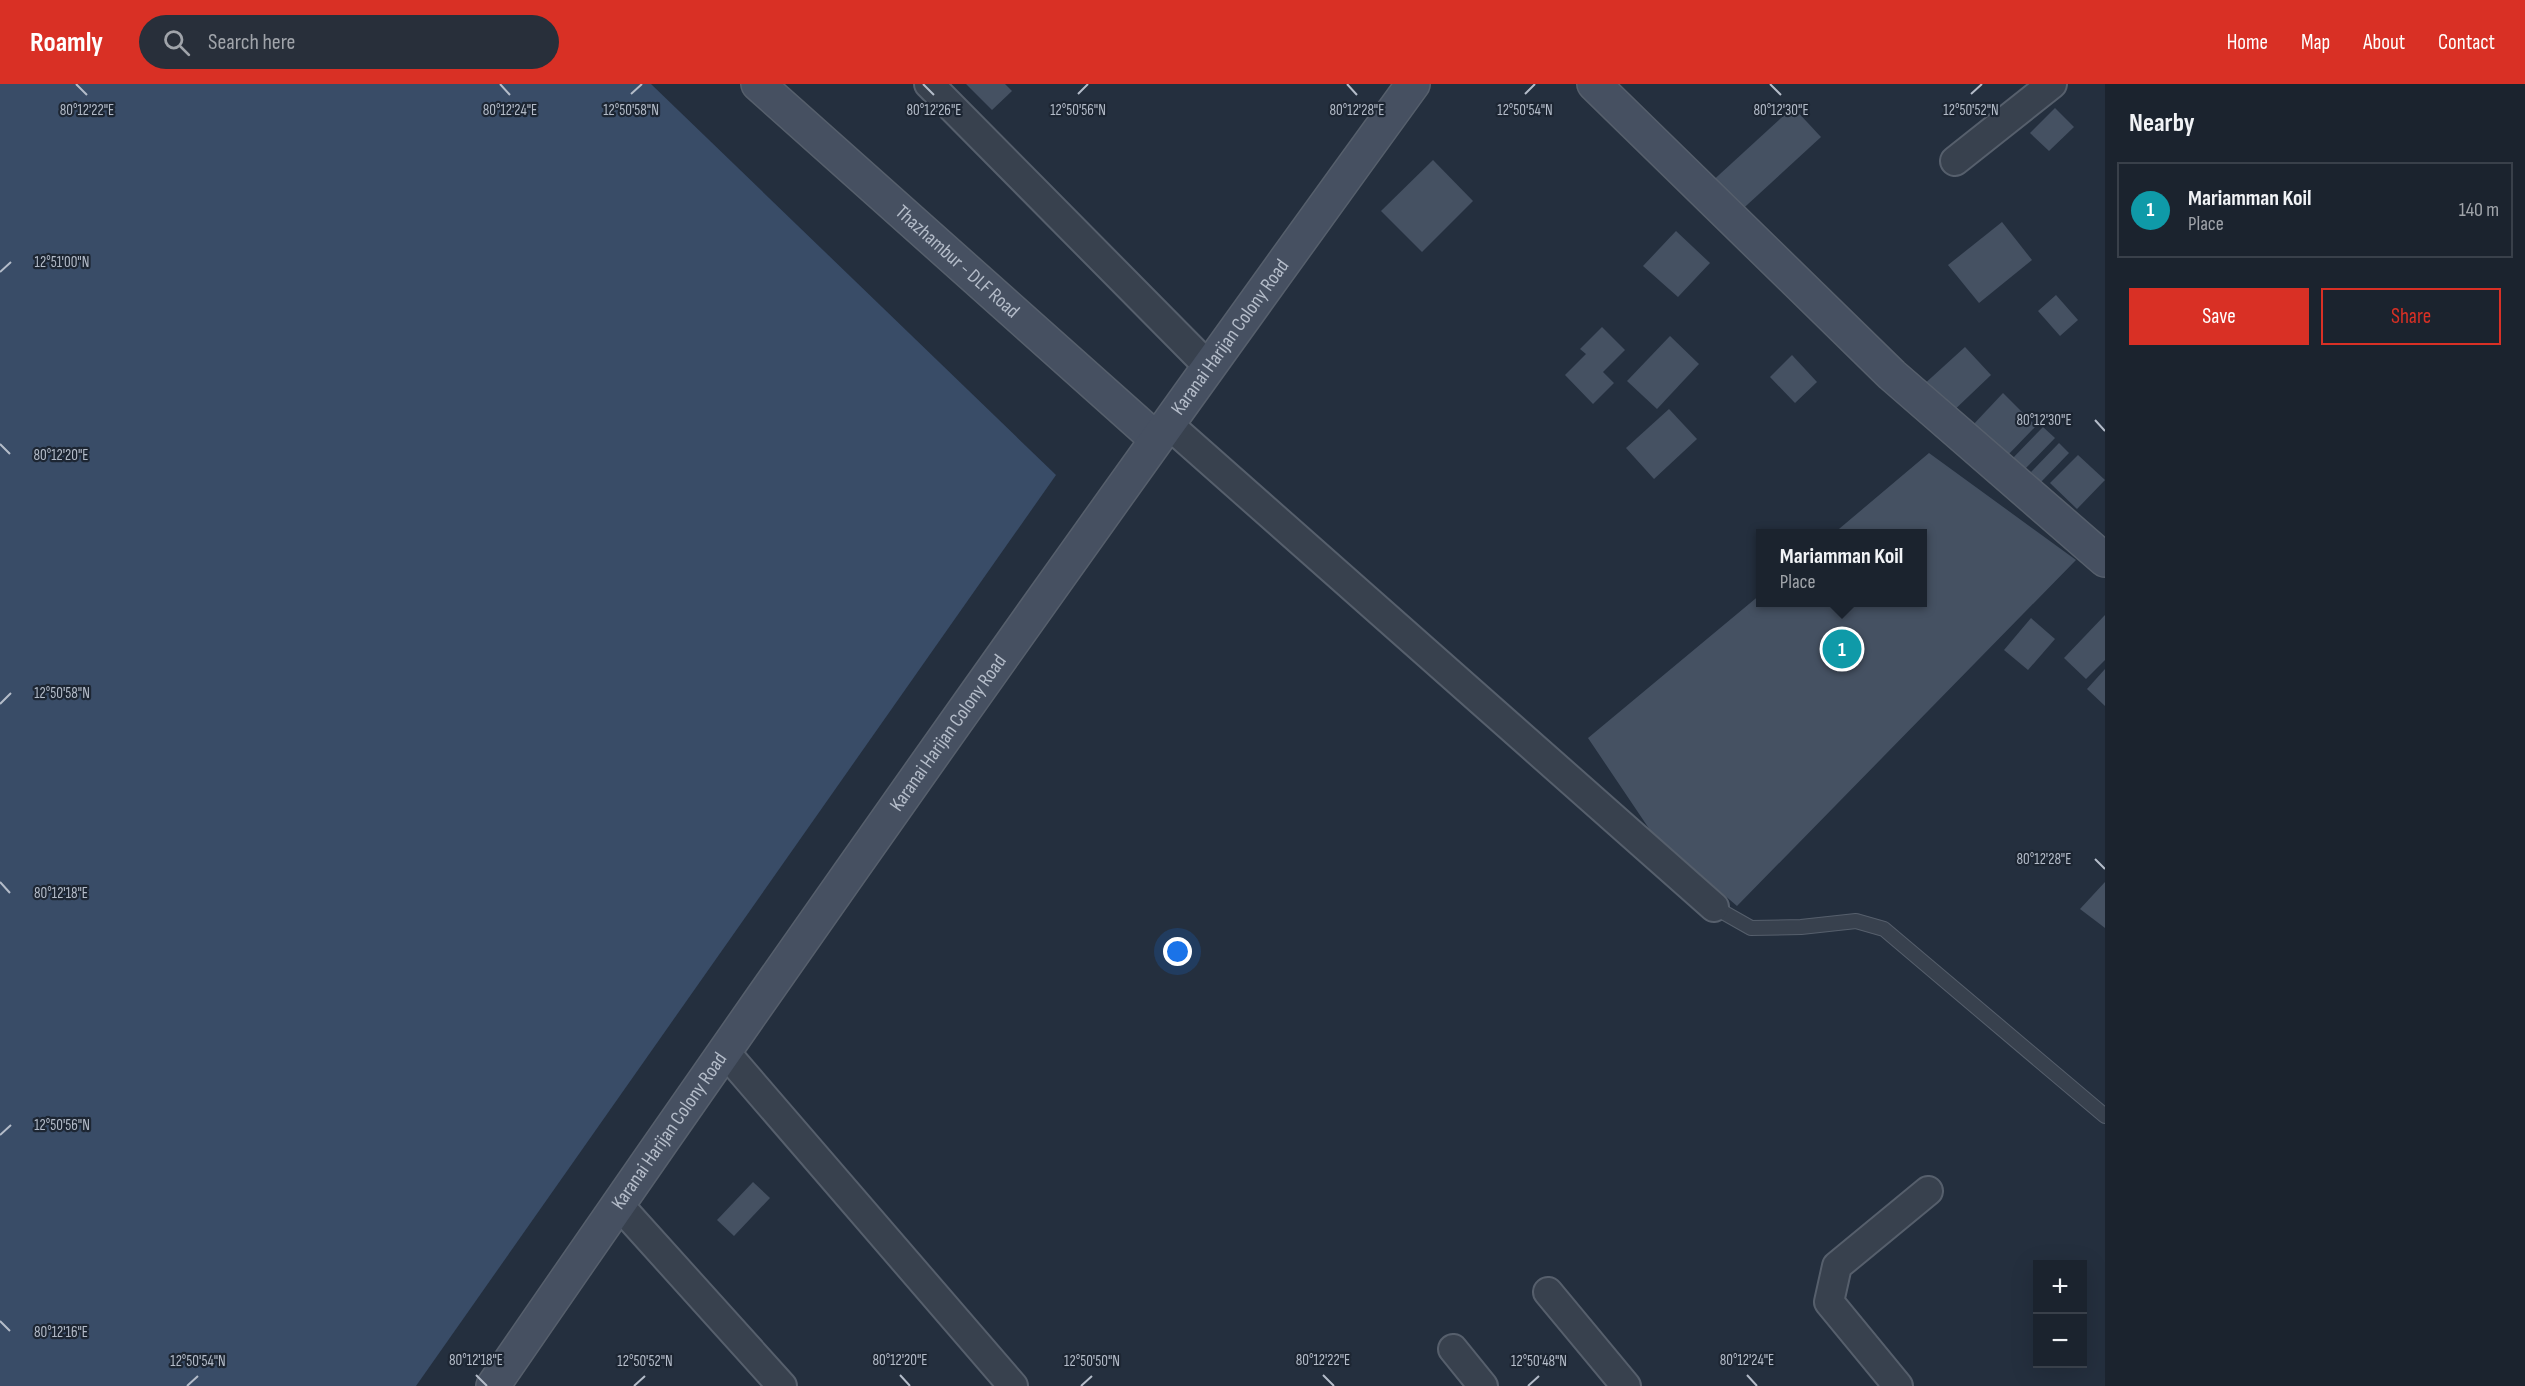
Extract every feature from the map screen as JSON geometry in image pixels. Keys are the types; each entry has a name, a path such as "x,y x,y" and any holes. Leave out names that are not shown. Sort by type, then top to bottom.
{"street":[{"name":"Thazhambur - DLF Road","path":"758,84 1161,431"},
{"path":"929,84 1208,366"},
{"name":"Karanai Harijan Colony Road","path":"493,1386 724,1052 1161,431 1413,84"},
{"path":"1594,84 1892,375 2105,560"},
{"path":"1955,161 2052,84"},
{"path":"1161,431 1714,907"},
{"path":"724,1052 1013,1386"},
{"path":"1898,1386 1829,1302 1838,1266 1928,1191"},
{"path":"618,1204 782,1386"},
{"path":"1548,1292 1626,1386"},
{"path":"1453,1349 1483,1386"}],"lane":[{"path":"1714,907 1750,928 1801,927 1856,921 1884,929 2105,1116"}],"water":[{"path":"0,84 651,84 1056,475 416,1386 0,1386"}],"building":[{"path":"966,84 1005,84 1012,91 992,110"},
{"path":"1793,107 1821,137 1735,216 1708,185"},
{"path":"2055,108 2074,127 2049,151 2030,133"},
{"path":"1433,160 1473,201 1422,252 1381,211"},
{"path":"2002,222 2032,260 1979,303 1948,265"},
{"path":"1676,231 1710,263 1678,297 1643,266"},
{"path":"2056,295 2078,320 2060,336 2038,311"},
{"path":"1602,327 1625,350 1603,372 1614,383 1593,404 1565,375 1586,354 1580,349"},
{"path":"1670,336 1699,364 1657,409 1627,381"},
{"path":"1965,347 1991,375 1948,416 1921,387"},
{"path":"1792,355 1817,382 1795,403 1770,377"},
{"path":"2003,393 2036,426 2005,458 1972,426"},
{"path":"1669,409 1697,439 1654,479 1626,448"},
{"path":"2043,427 2055,438 2023,471 2011,460"},
{"path":"2059,443 2069,453 2041,482 2031,472"},
{"path":"1929,453 2076,560 1737,906 1652,833 1588,738 1756,598 1756,607 1927,607 1927,529 1839,529"},
{"path":"2078,455 2105,480 2077,509 2050,483"},
{"path":"2105,615 2105,660 2086,679 2064,658"},
{"path":"2031,618 2055,639 2028,670 2004,650"},
{"path":"2105,669 2105,706 2087,689"},
{"path":"2105,882 2105,928 2080,909"},
{"path":"753,1182 770,1198 734,1236 717,1220"}],"place":[{"name":"Mariamman Koil","path":"1842,649"}]}
